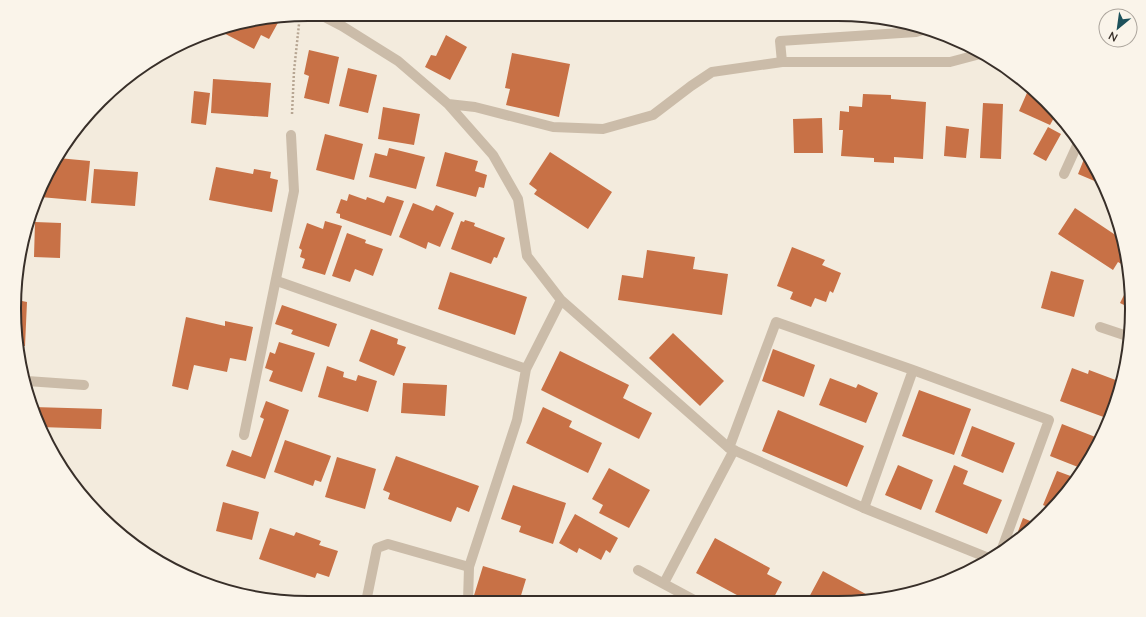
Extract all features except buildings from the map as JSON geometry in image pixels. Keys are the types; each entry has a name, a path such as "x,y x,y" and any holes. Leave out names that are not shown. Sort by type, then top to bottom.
{"street":[{"path":"332,21 398,61 448,104 493,155 518,199 528,256 561,300 732,449 864,508 983,556"},
{"path":"782,62 780,41 916,32"},
{"path":"448,104 476,107 553,127 603,129 654,115 691,86 712,72 782,62 950,62 973,56"},
{"path":"244,435 277,281 294,191 292,135"},
{"path":"1064,174 1076,148"},
{"path":"277,281 526,369"},
{"path":"468,596 470,568 517,420 526,369 561,300"},
{"path":"664,584 732,449 776,322 1049,420 1004,543"},
{"path":"1100,327 1124,335"},
{"path":"864,508 913,370"},
{"path":"31,381 84,385"},
{"path":"367,596 377,548 388,544 470,568"},
{"path":"638,570 686,596"}],"path":[{"path":"292,135 294,71 300,23"}]}
